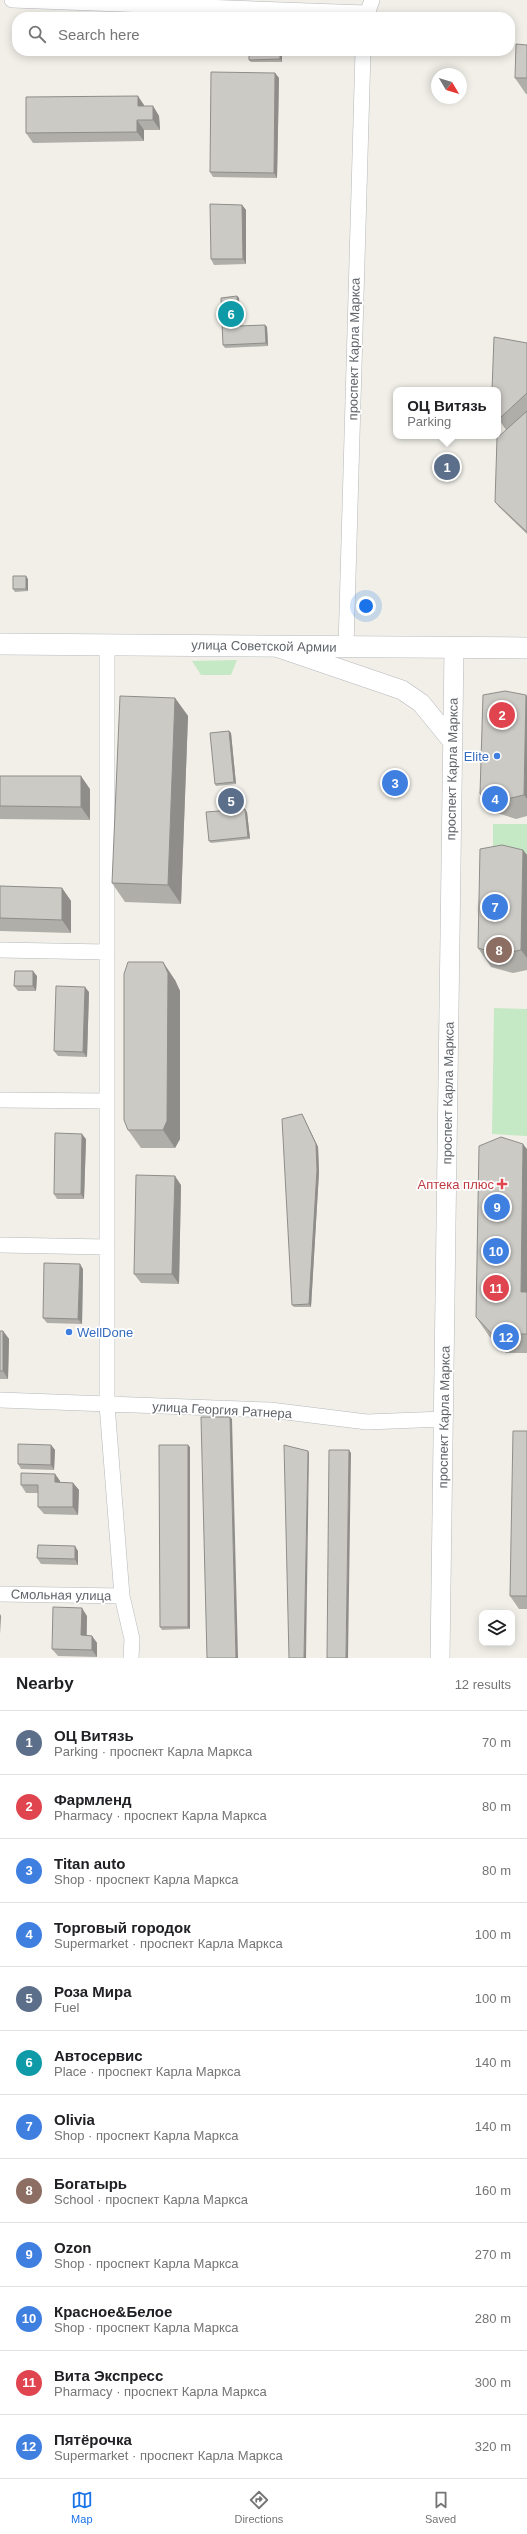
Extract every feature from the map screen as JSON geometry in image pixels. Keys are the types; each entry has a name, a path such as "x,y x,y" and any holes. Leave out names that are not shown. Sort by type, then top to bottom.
{"main road":[{"name":"улица Советской Армии","path":"0,644 527,648"}],"street":[{"path":"12,0 368,10"},
{"name":"проспект Карла Маркса","path":"346,647 363,56"},
{"path":"107,645 107,1405 122,1596 132,1639 131,1658"},
{"path":"276,646 402,690 421,703 452,742"},
{"name":"проспект Карла Маркса","path":"440,1658 454,648"},
{"path":"0,950 107,952"},
{"path":"0,1100 107,1101"},
{"path":"0,1245 107,1247"},
{"name":"улица Георгия Ратнера","path":"0,1400 270,1410 367,1422 444,1419"},
{"name":"Смольная улица","path":"0,1594 122,1596"}],"green space":[{"path":"237,660 231,675 201,675 192,661"},
{"path":"493,824 527,824 527,860 493,860"},
{"path":"494,1008 527,1009 527,1136 492,1134"}],"building":[{"path":"516,44 527,45 527,78 515,78"},
{"path":"249,56 280,56 280,59 249,60"},
{"path":"211,72 275,73 274,173 210,172"},
{"path":"138,96 138,106 153,106 153,120 137,120 137,132 26,133 26,97"},
{"path":"210,204 242,205 243,259 211,259"},
{"path":"237,296 239,326 265,325 266,343 223,345 221,298"},
{"path":"494,337 527,343 527,393 501,417 501,387 492,387"},
{"path":"527,411 527,532 495,502 497,439 501,439 501,434"},
{"path":"13,576 26,576 26,589 13,589"},
{"path":"505,691 526,695 524,795 503,800 480,794 483,695"},
{"path":"120,696 175,698 168,885 112,883"},
{"path":"229,731 234,782 215,784 210,733"},
{"path":"0,776 81,776 81,807 0,806"},
{"path":"245,809 248,837 209,841 206,812"},
{"path":"502,845 523,850 521,950 500,954 478,948 480,849"},
{"path":"0,886 62,888 62,920 0,918"},
{"path":"128,962 163,962 168,973 167,1121 163,1130 128,1130 124,1120 124,974"},
{"path":"15,971 33,971 33,986 14,986"},
{"path":"56,986 85,987 83,1052 54,1051"},
{"path":"302,1114 316,1144 317,1170 309,1304 292,1305 282,1119"},
{"path":"55,1133 82,1134 81,1194 54,1194"},
{"path":"501,1137 523,1144 521,1292 527,1292 527,1334 492,1334 476,1317 479,1146"},
{"path":"136,1175 175,1176 172,1274 134,1274"},
{"path":"44,1263 80,1264 78,1319 43,1318"},
{"path":"0,1331 3,1331 3,1371 0,1371"},
{"path":"201,1417 230,1417 236,1658 207,1658"},
{"path":"513,1431 527,1431 527,1596 510,1596"},
{"path":"18,1444 51,1445 51,1465 18,1464"},
{"path":"159,1445 188,1445 188,1627 160,1627"},
{"path":"284,1445 308,1451 304,1658 289,1658"},
{"path":"329,1450 349,1450 346,1658 327,1658"},
{"path":"21,1473 55,1474 55,1482 73,1483 73,1507 38,1507 38,1485 21,1485"},
{"path":"38,1545 75,1546 75,1559 37,1558"},
{"path":"53,1607 82,1608 81,1635 92,1636 92,1650 52,1649"}],"place":[{"name":"Автосервис","path":"231,314"},
{"name":"ОЦ Витязь","path":"447,467"},
{"name":"Фармленд","path":"502,715"},
{"name":"Elite","path":"497,756"},
{"name":"Titan auto","path":"395,783"},
{"name":"Торговый городок","path":"495,799"},
{"name":"Роза Мира","path":"231,801"},
{"name":"Olivia","path":"495,907"},
{"name":"Богатырь","path":"499,950"},
{"name":"Аптека плюс","path":"502,1184"},
{"name":"Ozon","path":"497,1207"},
{"name":"Красное&Белое","path":"496,1251"},
{"name":"Вита Экспресс","path":"496,1288"},
{"name":"WellDone","path":"69,1332"},
{"name":"Пятёрочка","path":"506,1337"}]}
